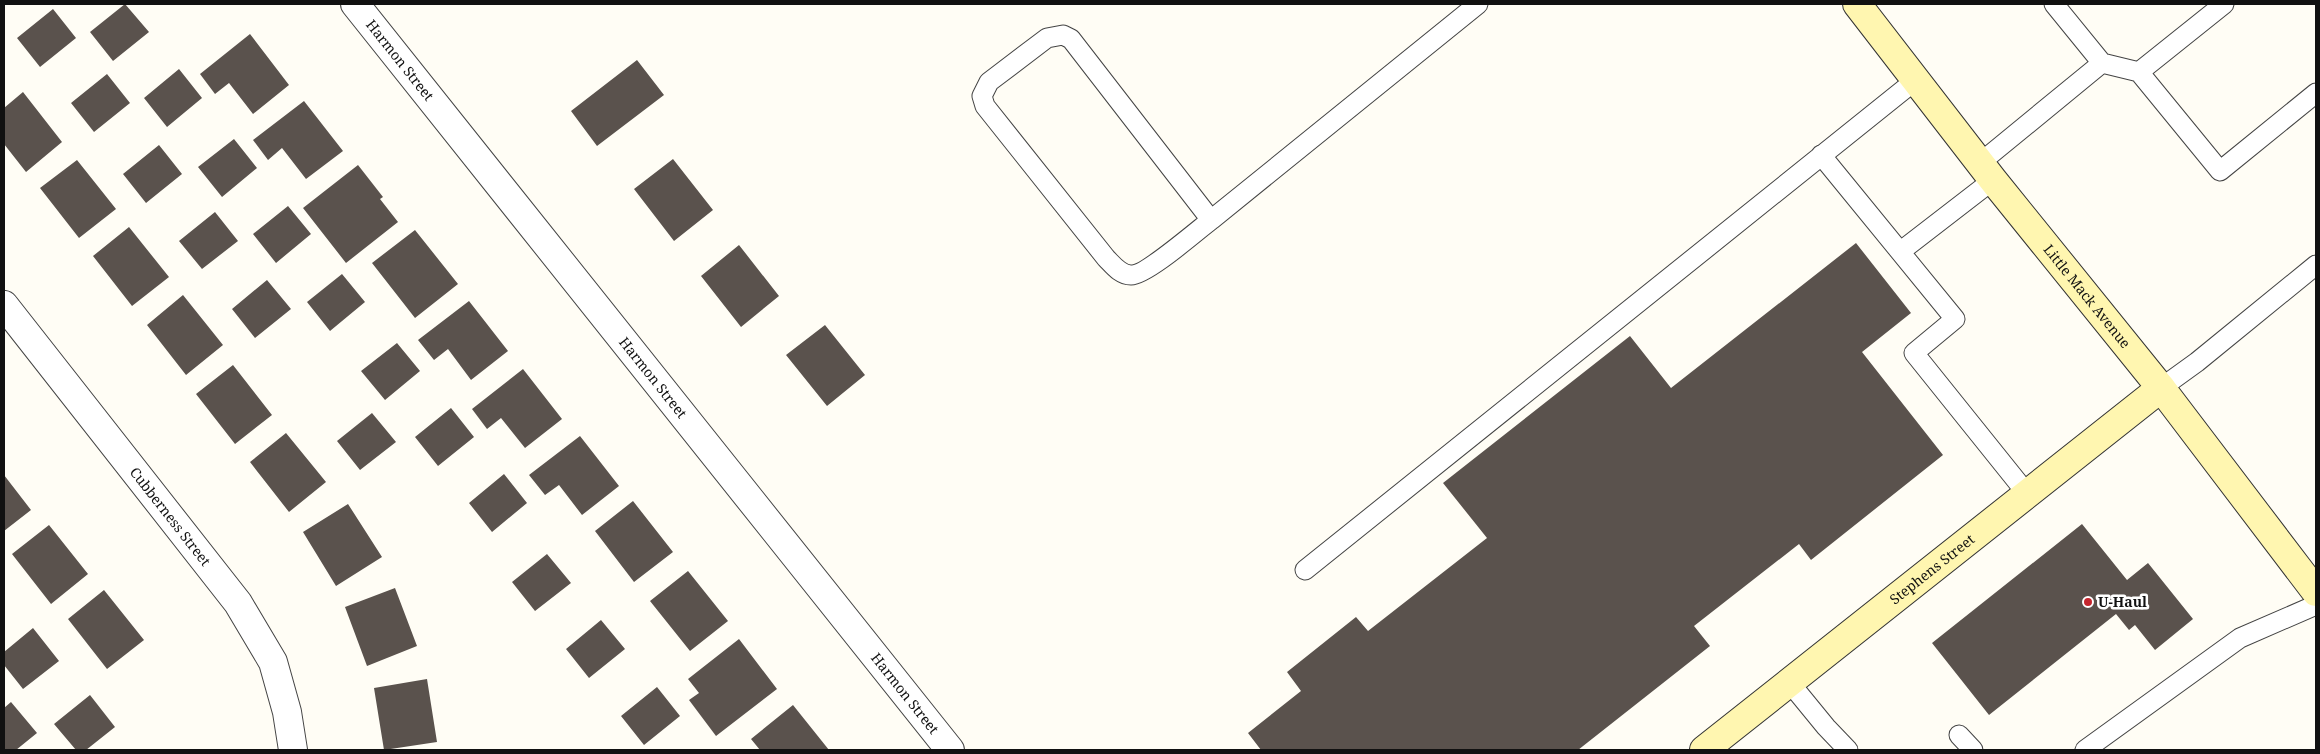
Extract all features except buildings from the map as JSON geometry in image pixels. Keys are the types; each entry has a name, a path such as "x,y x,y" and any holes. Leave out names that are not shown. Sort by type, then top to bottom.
{"main road":[{"name":"Little Mack Avenue","path":"1857,4 1987,171 2161,388 2316,592"},
{"name":"Stephens Street","path":"1704,750 2161,388"}],"street":[{"name":"Harmon Street","path":"355,4 950,750"},
{"name":"Cubberness Street","path":"4,305 238,603 273,662 287,712 293,750"}],"lane":[{"path":"1211,220 1070,39 1063,36 1047,38 988,82 982,96 985,106 1106,258 1119,271 1131,276 1141,274 1211,220 1478,4"},
{"path":"2056,4 2102,63 2139,72 2220,171 2316,93"},
{"path":"2139,72 2224,4"},
{"path":"1901,251 2102,63"},
{"path":"1305,570 1917,80"},
{"path":"1822,155 1955,319 1914,353 2028,495"},
{"path":"2161,388 2316,266"},
{"path":"2085,750 2240,638 2316,605"},
{"path":"1790,683 1826,727 1848,750"},
{"path":"1959,735 1973,750"}],"place":[{"name":"U-Haul","path":"2088,602"}]}
